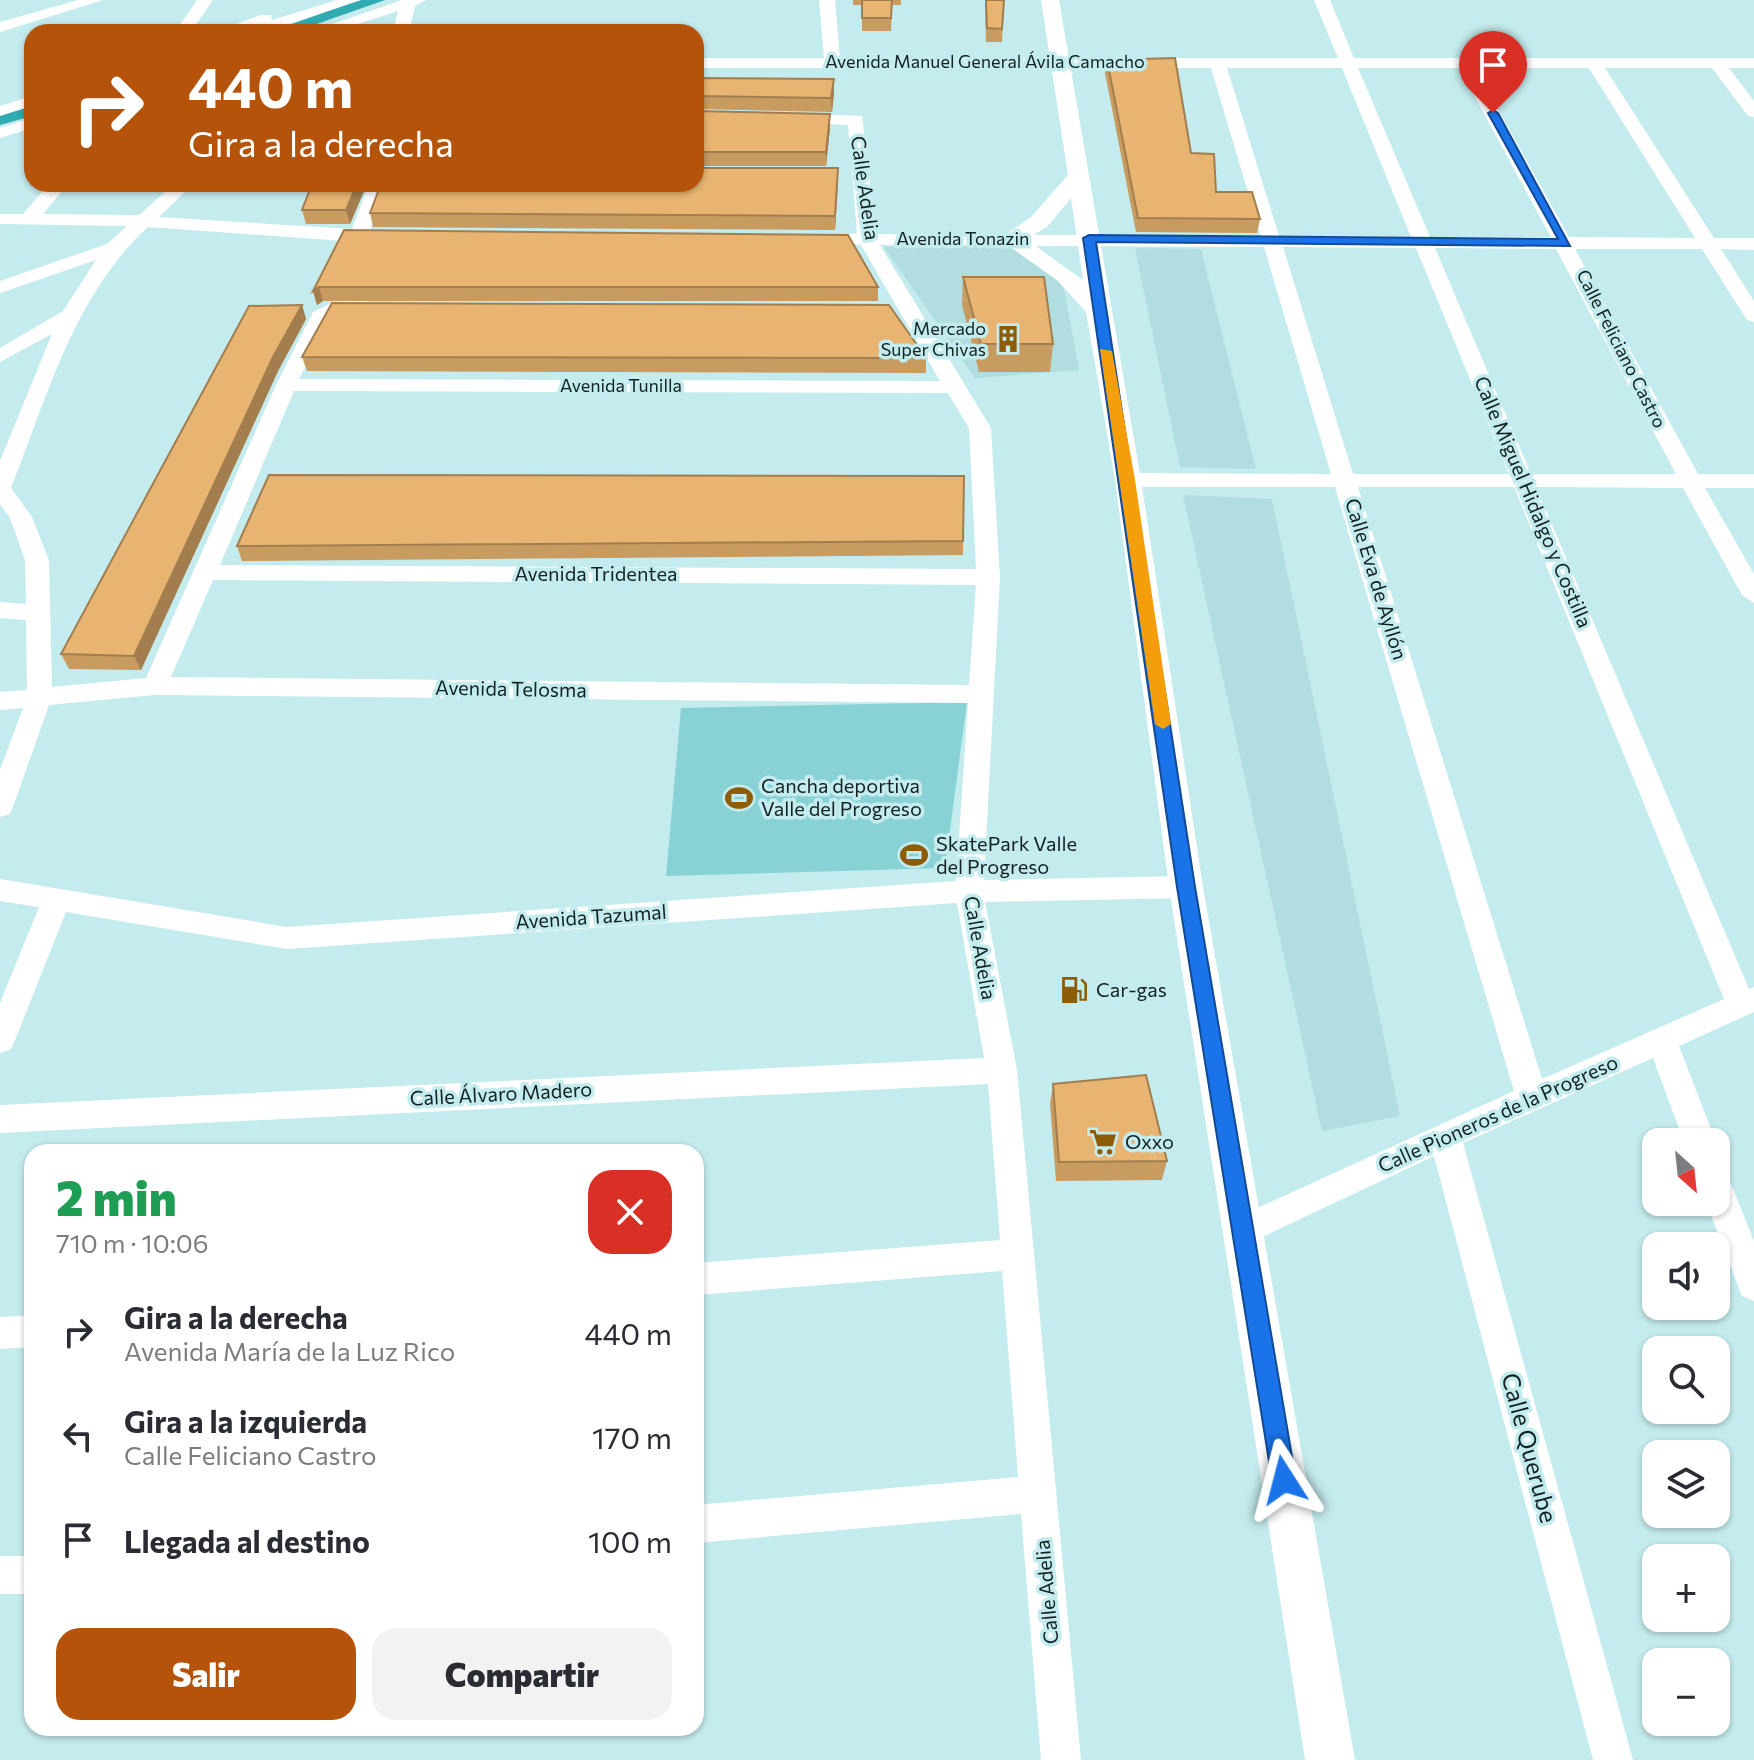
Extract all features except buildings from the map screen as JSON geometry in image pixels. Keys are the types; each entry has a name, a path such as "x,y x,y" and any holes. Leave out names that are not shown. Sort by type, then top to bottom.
{"main road":[{"path":"1050,0 1098,311 1128,480 1186,887 1330,1760"},
{"path":"1077,178 1039,222 1010,239 1066,276 1098,311"}],"street":[{"path":"0,27 95,0"},
{"path":"188,24 205,0"},
{"path":"248,24 324,0"},
{"path":"275,24 353,0"},
{"path":"827,0 833,64"},
{"name":"Calle Miguel Hidalgo y Costilla","path":"1322,0 1748,1002"},
{"path":"343,24 413,2"},
{"path":"404,24 413,2"},
{"name":"Calle Eva de Ayllón","path":"1217,61 1532,1098"},
{"name":"Calle Feliciano Castro","path":"1464,62 1566,243 1689,481 1754,595"},
{"path":"1593,62 1754,316"},
{"path":"1716,62 1754,112"},
{"name":"Avenida Manuel General Ávila Camacho","path":"704,63 1754,63"},
{"path":"0,102 24,94"},
{"path":"0,111 24,104"},
{"name":"Calle Adelia","path":"773,117 853,118 851,174 867,239 898,310 956,387 980,428 973,476 988,577 969,891 1002,1070 1061,1760"},
{"path":"0,133 24,126"},
{"path":"27,221 52,192"},
{"path":"0,807 40,695 37,560 21,517 0,488 42,391 70,315 114,248 175,192"},
{"path":"358,236 375,192"},
{"path":"0,219 141,221 389,236"},
{"name":"Avenida Tonazin","path":"836,239 1754,244"},
{"path":"0,287 114,248"},
{"path":"155,686 204,572 256,476 286,385 323,312 330,308 385,306"},
{"path":"0,356 70,315"},
{"name":"Avenida Tunilla","path":"286,385 956,387"},
{"path":"1128,480 1754,481"},
{"name":"Avenida Tridentea","path":"204,572 988,577"},
{"path":"0,610 37,613"},
{"name":"Avenida Telosma","path":"0,701 155,686 983,694"},
{"name":"Avenida Tazumal","path":"7,893 287,938 969,891 1186,887"},
{"path":"0,1040 57,899"},
{"name":"Calle Pioneros de la Progreso","path":"1243,1231 1445,1136 1748,1002"},
{"path":"1662,1041 1695,1128"},
{"name":"Calle Álvaro Madero","path":"0,1119 1002,1070"},
{"name":"Calle Querube","path":"1445,1136 1613,1760"},
{"path":"1728,1216 1754,1285"},
{"path":"704,1278 1018,1254"},
{"path":"0,1333 24,1332"},
{"path":"704,1523 1038,1494"},
{"path":"0,1575 24,1575"}],"shaded area":[{"path":"996,246 1017,249 1056,273 1064,289 1079,370 975,378 884,247"},
{"path":"1135,248 1201,249 1256,469 1180,467"},
{"path":"1183,495 1272,499 1400,1116 1322,1131"},
{"path":"967,702 945,868 666,876 681,708"}],"waterway":[{"path":"302,24 377,0"},
{"path":"0,120 24,112"}],"slow traffic":[{"path":"1105,351 1128,480 1163,724"}],"place":[{"name":"Mercado Super Chivas","path":"1008,339"},
{"name":"Cancha deportiva Valle del Progreso","path":"739,798"},
{"name":"SkatePark Valle del Progreso","path":"914,855"},
{"name":"Car-gas","path":"1074,990"},
{"name":"Oxxo","path":"1103,1142"}],"route":[{"path":"1284,1480 1186,887 1128,480 1098,311 1089,238 1566,243 1493,113"}]}
